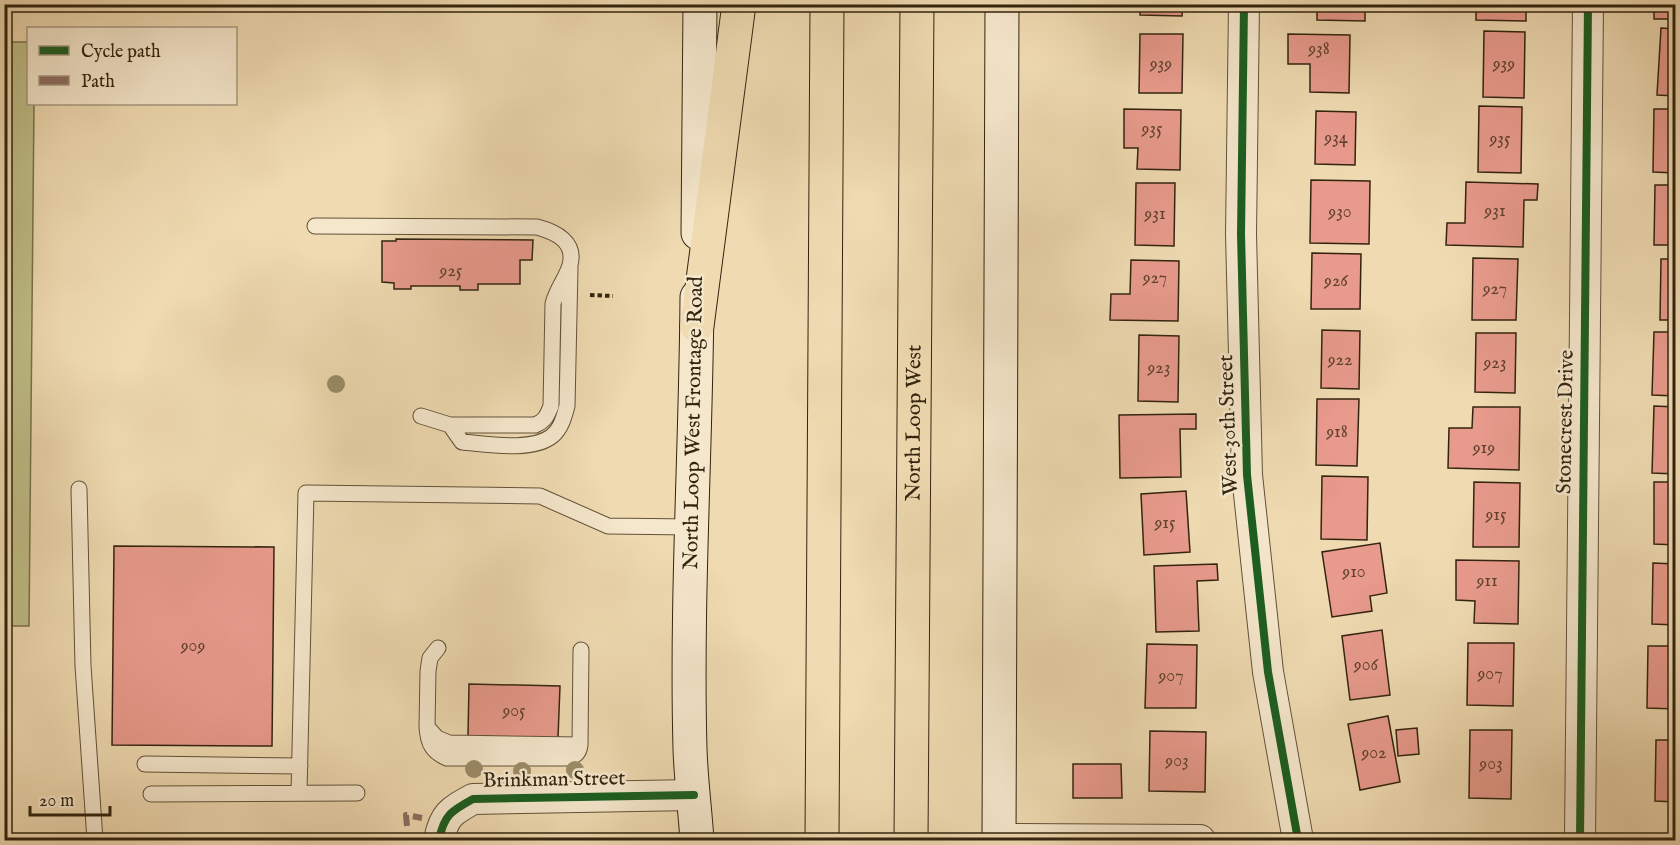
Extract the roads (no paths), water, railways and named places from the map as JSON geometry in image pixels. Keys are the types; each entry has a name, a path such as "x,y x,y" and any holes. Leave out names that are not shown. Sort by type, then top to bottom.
{"highway":[{"path":"697,326 739,4"},
{"path":"822,840 827,4"},
{"name":"North Loop West","path":"910,840 917,4"},
{"path":"911,758 934,840"}],"main road":[{"name":"North Loop West Frontage Road","path":"696,840 690,750 691,527 697,326 700,4"},
{"path":"999,840 1002,4"}],"street":[{"name":"West 30th Street","path":"1244,4 1241,234 1247,475 1268,672 1298,840"},
{"name":"Stonecrest Drive","path":"1580,840 1588,4"},
{"name":"Brinkman Street","path":"439,840 442,822 453,810 473,799 694,795"},
{"path":"999,840 1200,840"}],"lane":[{"path":"315,226 537,228 552,231 564,239 571,249 570,265 553,304 551,406 548,416 535,425 450,425 421,416"},
{"path":"79,489 83,666 95,840"},
{"path":"299,794 306,493 540,496 608,526 691,527"},
{"path":"438,648 430,658 428,671 427,727 437,738 449,743 580,745 581,650"},
{"path":"145,764 300,766"},
{"path":"151,794 357,793"}]}
